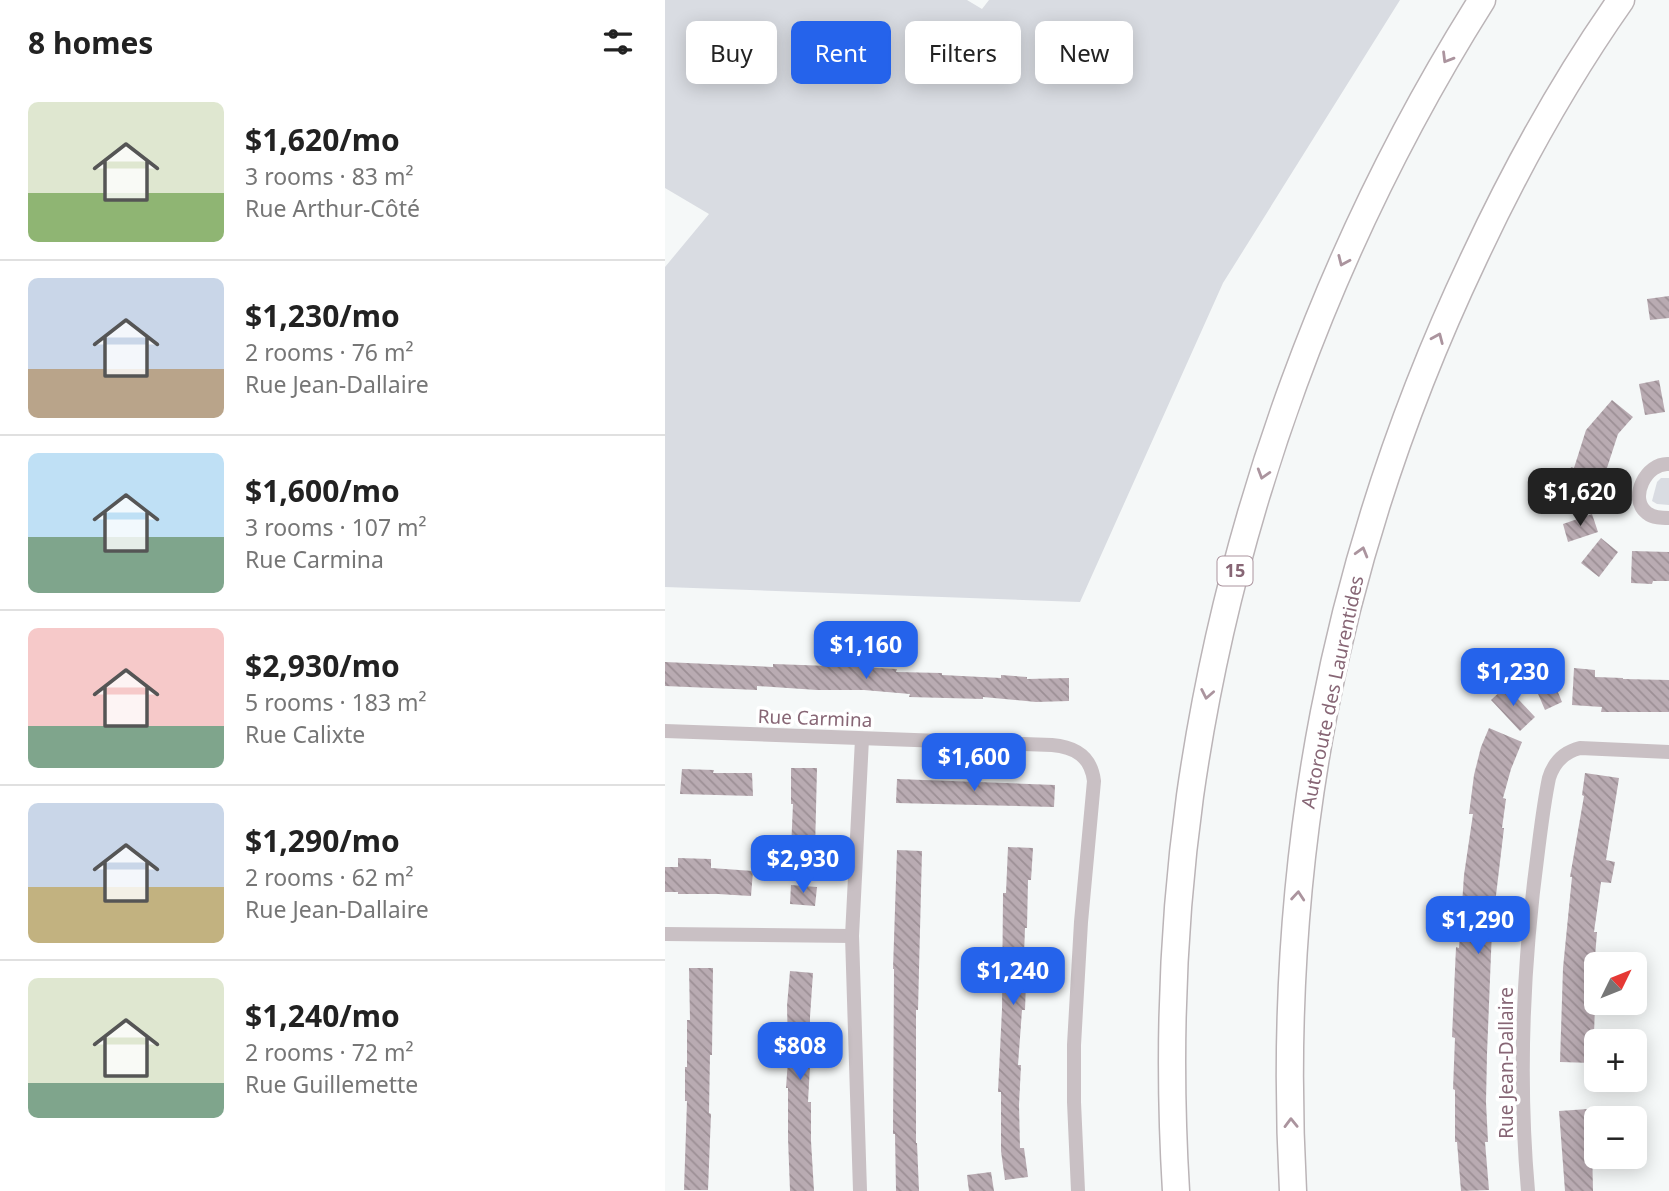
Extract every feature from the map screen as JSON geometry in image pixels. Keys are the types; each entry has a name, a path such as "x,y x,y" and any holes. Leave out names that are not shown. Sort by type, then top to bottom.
{"highway":[{"name":"15","path":"1175,1191 1172,1050 1174,975 1182,869 1189,799 1201,727 1214,657 1236,566 1277,432 1332,286 1401,141 1482,0"},
{"name":"Autoroute des Laurentides","path":"1293,1191 1290,1025 1298,887 1322,726 1337,649 1357,569 1393,452 1466,275 1548,114 1621,0"}],"street":[{"path":"1669,464 1658,465 1646,475 1639,499 1642,508 1649,515 1669,519"},
{"name":"Rue Carmina","path":"665,731 1052,745 1070,748 1085,759 1092,769 1094,781 1078,951 1074,1045 1078,1191"},
{"path":"860,1191 852,936 862,739"},
{"name":"Rue Jean-Dallaire","path":"1528,1191 1523,1109 1526,976 1535,877 1549,778 1553,766 1560,758 1580,748 1669,752"},
{"path":"665,933 852,936"}],"shaded area":[{"path":"665,0 967,0 982,9 989,0 1400,0 1223,283 1080,602 665,587 665,267 709,214 665,188"},
{"path":"1661,478 1669,478 1669,505 1652,501 1657,482"}],"building":[{"path":"1669,296 1669,318 1650,320 1647,299"},
{"path":"1659,380 1665,412 1645,415 1639,384"},
{"path":"1612,400 1633,417 1618,434 1595,498 1564,488 1571,467 1574,468 1586,430"},
{"path":"1592,514 1598,532 1568,542 1563,524"},
{"path":"1601,538 1618,552 1599,577 1581,563"},
{"path":"1632,551 1669,552 1669,581 1653,581 1652,584 1631,583"},
{"path":"665,662 773,667 773,664 859,667 897,669 896,672 1001,678 1001,675 1027,679 1069,678 1069,701 909,697 910,694 864,690 757,686 757,690 665,686"},
{"path":"1574,668 1595,670 1595,677 1669,680 1669,712 1601,712 1602,707 1572,705"},
{"path":"1550,673 1562,702 1545,710 1532,680"},
{"path":"1506,686 1535,717 1520,731 1491,700"},
{"path":"1489,728 1522,742 1503,798 1506,799 1504,828 1492,929 1486,1102 1488,1142 1485,1142 1489,1190 1461,1191 1455,1142 1453,1089 1456,947 1459,948 1464,875 1473,814 1469,814 1474,775"},
{"path":"791,768 817,768 815,850 791,849"},
{"path":"682,769 714,770 713,773 752,773 753,796 680,794"},
{"path":"1585,773 1619,778 1606,860 1615,862 1611,883 1601,882 1594,932 1597,932 1595,952 1584,952 1584,1015 1595,1015 1594,1029 1584,1029 1584,1063 1560,1062 1570,877 1584,796"},
{"path":"897,779 1055,785 1054,807 896,803"},
{"path":"1008,847 1033,848 1025,928 1025,1010 1022,1010 1018,1065 1021,1065 1020,1148 1024,1148 1028,1177 1005,1180 1001,1151 1001,1092 998,1092 1003,893 1006,893"},
{"path":"897,850 922,851 916,1010 916,1143 919,1191 896,1191 893,1134 893,969"},
{"path":"678,858 711,859 711,868 753,871 751,896 665,892 665,867 678,867"},
{"path":"791,885 817,887 815,906 790,904"},
{"path":"689,968 713,968 708,1190 684,1190 687,1101 685,1067 687,1020 690,1020"},
{"path":"790,971 813,973 808,1102 811,1102 814,1191 790,1191 786,1088"},
{"path":"1584,1109 1584,1169 1593,1169 1593,1191 1565,1191 1559,1111"},
{"path":"991,1172 994,1191 969,1191 967,1175"}]}
